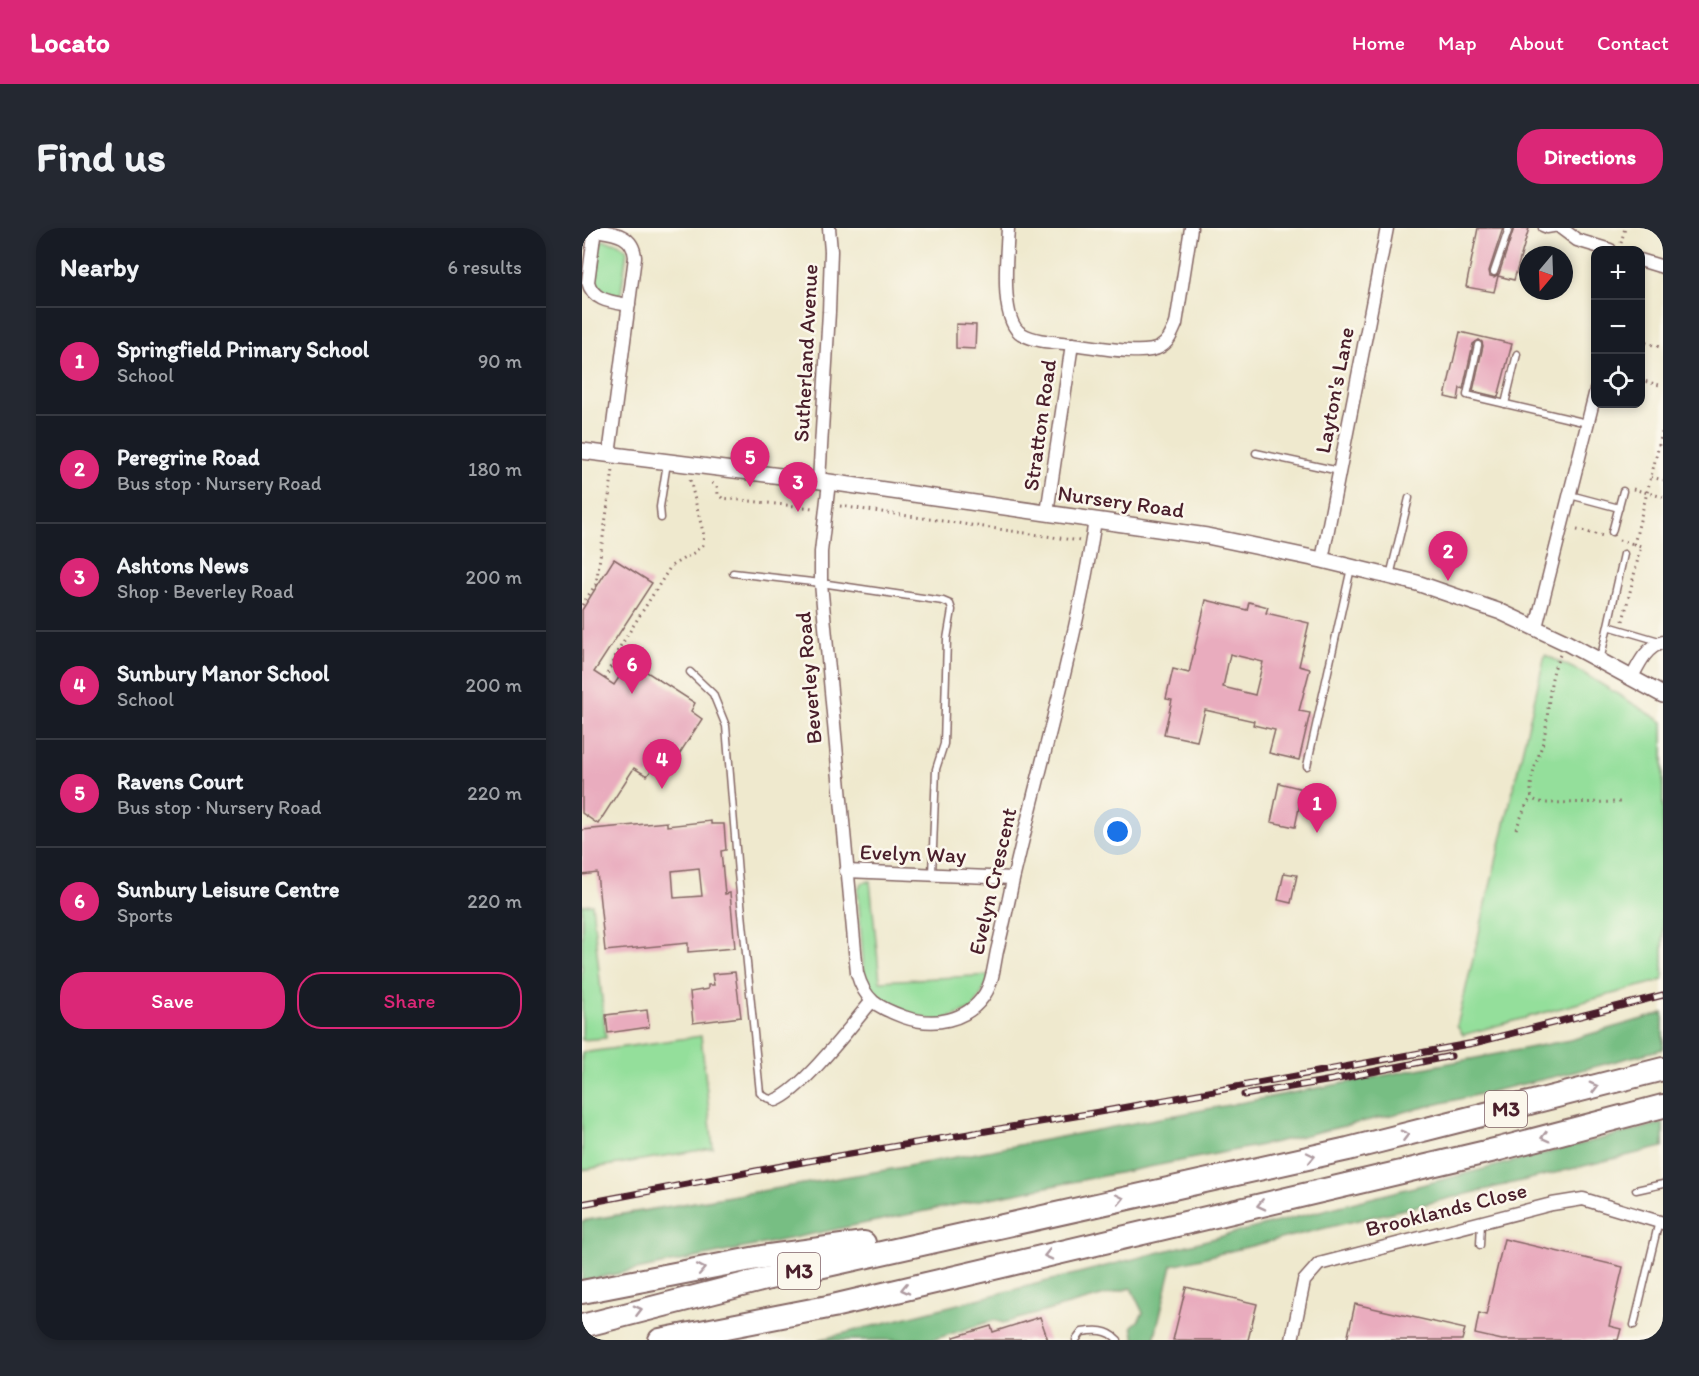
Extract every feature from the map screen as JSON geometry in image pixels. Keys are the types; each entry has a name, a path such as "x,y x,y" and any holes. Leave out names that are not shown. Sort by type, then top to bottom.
{"highway":[{"name":"M3","path":"582,1326 765,1279 1348,1149 1663,1069"},
{"name":"M3","path":"660,1340 833,1306 1488,1152 1663,1106"},
{"name":"M3","path":"582,1292 762,1257 1017,1223"},
{"name":"M3","path":"738,1340 833,1306"}],"street":[{"name":"Sutherland Avenue","path":"824,481 831,251 829,228"},
{"path":"1008,228 1007,300 1012,324 1020,334 1072,344"},
{"name":"Stratton Road","path":"1047,513 1072,344 1148,352 1161,347 1171,337 1176,324 1191,228"},
{"name":"Layton's Lane","path":"1322,560 1387,228"},
{"path":"1560,228 1577,240 1597,246"},
{"path":"606,461 629,304 634,250 627,238 595,229 586,261 588,282 594,294 608,301 629,304"},
{"path":"1645,261 1663,267"},
{"path":"1536,627 1591,408"},
{"name":"Nursery Road","path":"582,451 606,461 666,470 824,481 1207,536 1322,560 1468,599 1536,627 1560,649 1600,662 1663,695"},
{"name":"Beverley Road","path":"824,481 826,510 820,583 846,871"},
{"name":"Evelyn Crescent","path":"871,1002 903,1017 938,1022 956,1019 973,1009 986,993 1087,576 1095,520"},
{"path":"1631,679 1644,655 1654,645 1663,642"},
{"path":"776,1100 784,1098 818,1065 871,1002 861,987 857,973 846,871"},
{"name":"Evelyn Way","path":"846,871 1013,878"},
{"name":"Brooklands Close","path":"1292,1340 1304,1281 1319,1264 1552,1204 1583,1199 1661,1222"}],"lane":[{"path":"1494,272 1509,228"},
{"path":"1542,228 1547,230 1560,228"},
{"path":"1478,345 1467,395 1587,423"},
{"path":"1505,404 1517,354"},
{"path":"1256,453 1339,471"},
{"path":"661,518 660,507 666,470"},
{"path":"1612,532 1623,491"},
{"path":"1569,495 1619,508"},
{"path":"1390,577 1409,498"},
{"path":"1600,662 1624,554"},
{"path":"1307,766 1351,568"},
{"path":"734,573 820,583 943,601 950,604 952,610 947,639 944,744 936,770 932,875"},
{"path":"1608,626 1663,642"},
{"path":"690,672 713,694 726,726 760,1093 776,1100"},
{"path":"1636,1190 1663,1184"},
{"path":"1480,1245 1481,1222"},
{"path":"1634,1325 1661,1222"},
{"path":"1076,1340 1082,1332 1098,1330 1113,1334 1118,1340"}],"path":[{"path":"1620,246 1625,228"},
{"path":"1645,342 1663,348"},
{"path":"1645,381 1663,386"},
{"path":"1621,630 1641,546 1635,544 1663,429"},
{"path":"582,605 596,584 613,470 606,461"},
{"path":"666,470 701,482"},
{"path":"1651,477 1663,480"},
{"path":"605,679 618,650 671,566 695,552 702,545 704,536 690,480"},
{"path":"712,483 717,486 718,494 722,498 826,510 839,506 1092,543"},
{"path":"1623,491 1624,488 1663,497"},
{"path":"1560,649 1554,666 1549,710 1530,794 1535,801 1544,803 1622,802"},
{"path":"1516,829 1527,803 1532,798"}],"green space":[{"path":"600,240 618,243 627,250 621,293 617,297 608,298 594,286"},
{"path":"1545,655 1583,673 1663,722 1663,980 1463,1035 1457,1026"},
{"path":"870,881 880,981 992,975 973,1009 938,1022 871,1002 859,979 864,974 858,890 862,883"},
{"path":"592,904 606,1038 582,1040 582,905"},
{"path":"1663,1013 1663,1049 1574,1072 1272,1143 582,1281 582,1221 898,1168 1570,1040"},
{"path":"701,1036 713,1148 582,1170 582,1053"},
{"path":"1663,1123 1663,1147 1172,1265 1154,1340 1135,1340 1132,1326 1143,1313 1131,1288 1003,1323 994,1320 932,1340 916,1338 910,1340 818,1340"}],"building":[{"path":"1478,228 1503,228 1489,271 1490,276 1494,277 1499,274 1514,228 1529,228 1524,246 1519,246 1519,263 1514,280 1498,276 1494,292 1466,287"},
{"path":"956,324 976,325 975,349 956,348"},
{"path":"1460,332 1512,344 1498,397 1473,391 1483,346 1479,340 1473,344 1463,389 1460,388 1458,400 1445,397"},
{"path":"614,559 652,583 594,672 614,685 630,661 695,703 691,711 702,719 665,776 653,768 647,776 634,768 598,824 582,813 582,610"},
{"path":"1206,600 1247,610 1249,602 1268,607 1266,613 1309,623 1299,666 1310,669 1299,711 1310,713 1299,760 1269,753 1275,730 1253,725 1254,721 1205,710 1197,741 1164,734 1172,700 1166,699 1173,669 1189,673","holes":["1230,654 1263,662 1255,695 1223,687"]},
{"path":"1279,783 1303,789 1295,827 1271,822"},
{"path":"711,821 711,824 724,824 726,850 721,851 725,894 730,893 735,948 688,952 688,943 605,951 597,873 582,875 582,830 667,822 667,826","holes":["699,868 702,896 674,898 672,871"]},
{"path":"1284,873 1297,875 1291,903 1278,900"},
{"path":"735,972 741,1017 693,1023 690,992 708,989 708,985 714,985 712,974"},
{"path":"647,1010 649,1027 608,1033 606,1015"},
{"path":"1504,1239 1623,1267 1609,1326 1621,1329 1618,1340 1502,1340 1475,1334 1479,1313 1486,1315"},
{"path":"1186,1287 1257,1304 1248,1340 1173,1340"},
{"path":"1355,1304 1465,1329 1462,1340 1347,1340"},
{"path":"1040,1317 1048,1340 955,1340 954,1337 991,1326 993,1332"}],"railway":[{"path":"582,1204 808,1161 1111,1110 1474,1043 1663,995"},
{"path":"1244,1095 1451,1056"}],"place":[{"name":"Ravens Court","path":"750,487"},
{"name":"Ashtons News","path":"798,512"},
{"name":"Peregrine Road","path":"1448,581"},
{"name":"Sunbury Leisure Centre","path":"632,694"},
{"name":"Sunbury Manor School","path":"662,789"},
{"name":"Springfield Primary School","path":"1317,833"}]}
